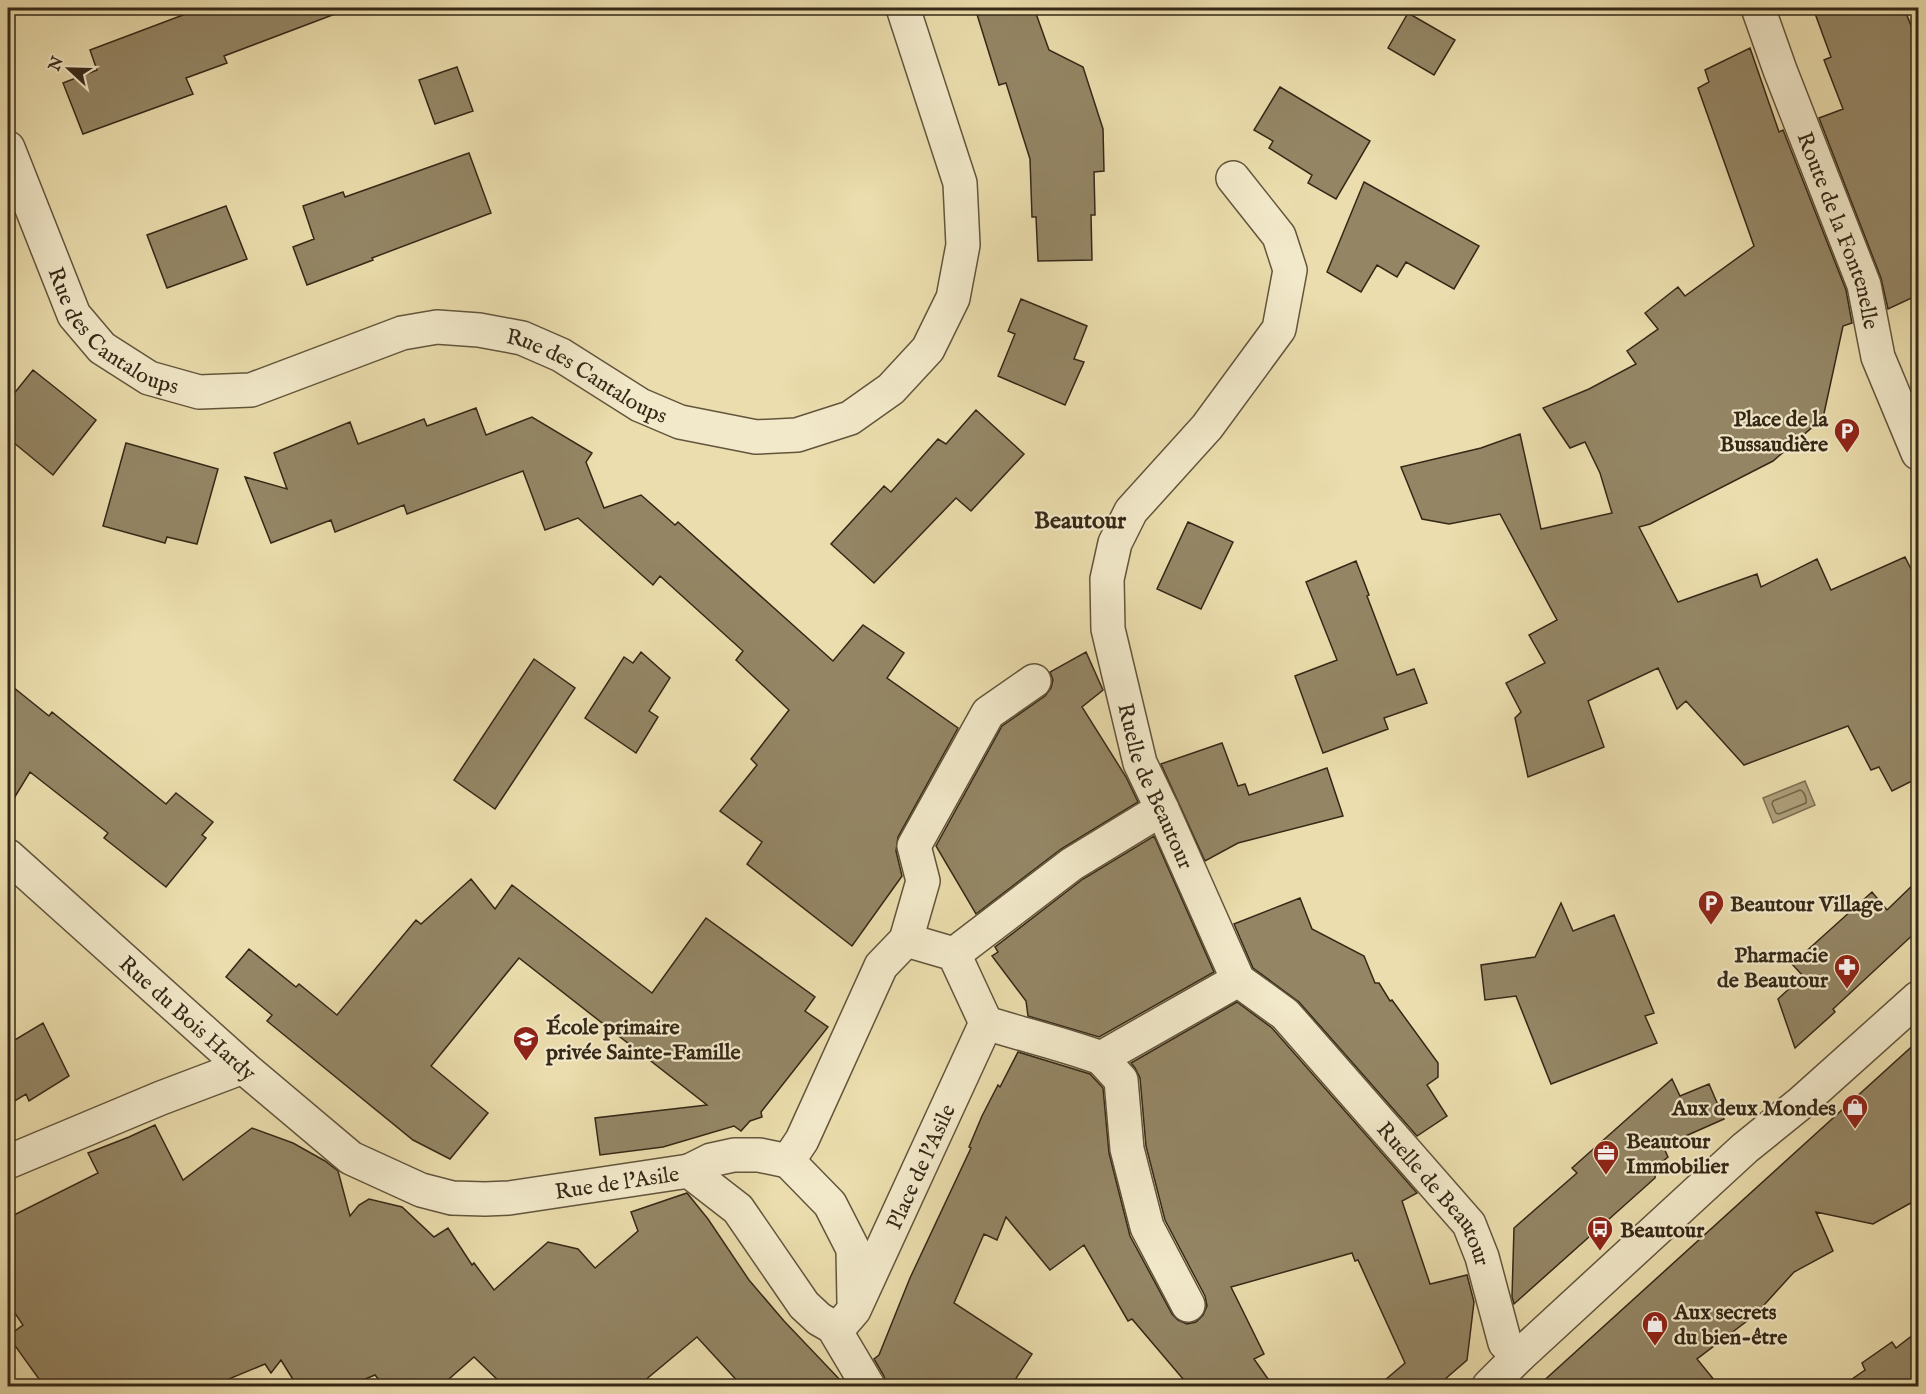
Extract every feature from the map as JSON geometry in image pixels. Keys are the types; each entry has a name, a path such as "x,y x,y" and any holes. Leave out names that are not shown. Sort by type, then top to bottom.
{"street":[{"name":"Rue des Cantaloups","path":"8,148 74,315 102,348 149,378 199,392 251,390 402,333 437,327 479,330 522,338 561,355 640,405 680,422 756,437 797,435 850,418 891,389 928,349 953,298 963,244 960,183 903,8"},
{"name":"Route de la Fontenelle","path":"1758,8 1864,285 1878,357 1915,434"},
{"name":"Ruelle de Beautour","path":"1233,178 1278,236 1290,270 1279,329 1207,427 1131,511 1115,543 1107,579 1108,629 1140,764 1238,980 1285,1014 1469,1224 1482,1257 1505,1343 1519,1356"},
{"path":"788,1161 802,1140 881,966 906,940 923,881 914,846 988,713 1034,681"},
{"path":"954,954 1072,864 1162,809"},
{"name":"Rue du Bois Hardy","path":"8,856 243,1067 351,1158 374,1170"},
{"path":"906,940 954,954 986,1023 1101,1058 1121,1080 1127,1149 1148,1227 1188,1305"},
{"path":"1101,1058 1238,980"},
{"path":"1489,1386 1745,1148 1802,1102 1918,998"},
{"name":"Place de l'Asile","path":"843,1319 986,1023"},
{"path":"8,1162 139,1107 243,1067"},
{"path":"689,1171 711,1160 734,1155 759,1155 788,1161 830,1204 853,1249 843,1319"},
{"name":"Rue de l'Asile","path":"374,1170 421,1190 452,1197 485,1199 509,1198 689,1171 738,1209 804,1305 819,1319 843,1319 868,1386"}],"water":[{"path":"1805,781 1815,805 1773,823 1763,798"}],"building":[{"path":"181,8 342,8 343,11 224,56 227,63 186,78 193,94 83,134 63,83 97,70 90,50 183,15"},
{"path":"975,8 1034,8 1049,50 1083,67 1103,129 1104,171 1094,172 1095,215 1091,215 1092,260 1038,261 1036,217 1032,217 1030,159 1006,83 999,85"},
{"path":"1813,8 1904,8 1918,43 1918,295 1888,309 1881,278 1819,118 1843,109 1824,60 1831,57"},
{"path":"1408,13 1455,40 1434,75 1388,48"},
{"path":"1750,48 1779,132 1783,130 1846,290 1852,323 1843,326 1823,418 1773,461 1650,524 1639,527 1678,602 1757,574 1761,587 1817,559 1831,590 1905,557 1918,583 1918,778 1892,791 1879,767 1871,770 1848,726 1744,765 1686,701 1677,709 1658,668 1588,701 1604,747 1528,777 1515,718 1521,712 1506,683 1545,663 1529,635 1557,620 1500,514 1449,524 1422,519 1401,467 1481,448 1520,434 1541,529 1612,513 1600,473 1585,442 1570,448 1543,408 1589,389 1636,364 1627,351 1658,329 1645,313 1678,287 1685,296 1754,246 1698,88 1709,82 1705,70"},
{"path":"457,67 473,111 435,124 419,80"},
{"path":"1280,87 1370,141 1336,199 1308,183 1312,175 1269,148 1273,141 1254,130"},
{"path":"469,153 491,213 307,285 293,247 314,239 303,206 343,192 345,197"},
{"path":"1364,182 1479,246 1454,289 1406,262 1397,277 1377,265 1361,292 1327,272"},
{"path":"226,206 247,259 167,288 147,235"},
{"path":"1021,299 1087,326 1074,359 1084,362 1065,405 998,376 1015,334 1008,331"},
{"path":"33,370 96,420 53,475 8,438 8,401"},
{"path":"476,408 486,435 532,417 592,453 586,462 604,508 641,495 675,525 678,522 833,661 863,625 904,653 887,678 958,728 898,837 896,851 902,876 852,946 747,864 762,842 720,811 757,765 751,759 789,710 736,660 743,651 660,576 653,585 578,518 545,530 523,471 407,514 404,505 335,532 331,520 271,543 245,477 287,489 274,453 350,422 358,444 424,419 427,426"},
{"path":"976,410 1024,454 971,511 956,498 874,583 831,544 884,486 891,492 938,439 946,444"},
{"path":"126,443 218,469 197,544 167,537 165,543 103,526"},
{"path":"1188,522 1233,542 1201,609 1157,589"},
{"path":"1356,561 1397,675 1414,669 1427,703 1384,718 1388,729 1323,753 1295,676 1337,660 1306,582"},
{"path":"641,652 670,678 649,711 658,717 636,753 585,718 624,657 633,663"},
{"path":"1086,652 1103,690 1082,707 1126,777 1138,802 1061,849 976,914 936,846 1002,726 1045,696 1053,680 1050,672"},
{"path":"534,659 575,688 495,809 454,780"},
{"path":"8,683 49,716 52,712 166,804 176,793 213,822 202,835 206,838 166,887 104,838 108,833 30,772 8,808"},
{"path":"1222,743 1238,786 1245,784 1249,795 1327,768 1343,816 1238,843 1205,861 1161,764"},
{"path":"1154,836 1214,972 1099,1037 1028,1016 1026,1001 992,956 998,952 995,947 1083,879"},
{"path":"471,879 495,909 512,885 652,993 706,918 815,997 805,1011 828,1027 761,1112 762,1117 750,1121 741,1131 734,1126 663,1147 600,1155 595,1118 707,1105 519,958 431,1066 488,1113 450,1159 413,1140 267,1021 272,1015 226,977 249,949 296,987 299,984 337,1015 416,920 421,924"},
{"path":"1918,880 1918,930 1833,1009 1835,1012 1795,1048 1778,999 1803,976 1792,964 1872,892 1887,910"},
{"path":"1300,898 1312,929 1364,956 1375,983 1379,983 1390,1001 1392,1000 1438,1063 1438,1077 1427,1085 1447,1116 1417,1136 1299,1002 1253,968 1234,924"},
{"path":"1561,903 1573,931 1614,915 1654,1013 1645,1016 1657,1043 1551,1084 1516,996 1485,1000 1481,965 1535,957"},
{"path":"1237,1002 1272,1028 1417,1193 1402,1201 1430,1284 1467,1275 1474,1302 1467,1360 1437,1386 1378,1386 1405,1363 1358,1260 1355,1261 1352,1253 1231,1287 1264,1354 1254,1359 1273,1386 1189,1386 1132,1319 1128,1321 1084,1245 1050,1270 1006,1217 997,1240 984,1234 954,1303 1032,1354 1011,1386 887,1386 874,1359 879,1355 910,1278 971,1148 969,1147 982,1116 1018,1052 1090,1074 1103,1088 1109,1153 1130,1236 1172,1314 1187,1324 1196,1322 1203,1315 1207,1306 1205,1296 1165,1220 1146,1146 1140,1078 1131,1063"},
{"path":"43,1023 69,1076 29,1101 26,1094 8,1105 8,1044"},
{"path":"1918,1041 1918,1199 1873,1224 1816,1212 1833,1251 1794,1272 1755,1315 1697,1359 1719,1386 1538,1386"},
{"path":"1672,1079 1680,1096 1709,1084 1724,1119 1663,1146 1668,1157 1656,1167 1655,1178 1514,1304 1512,1297 1514,1228 1577,1173 1572,1168"},
{"path":"155,1125 183,1180 252,1128 293,1143 338,1171 350,1216 359,1205 369,1199 402,1207 434,1237 448,1228 472,1265 474,1263 494,1290 548,1242 578,1249 595,1268 638,1231 631,1212 687,1193 708,1219 749,1280 784,1321 846,1386 742,1386 697,1337 638,1386 504,1386 474,1357 441,1386 384,1386 375,1375 349,1386 297,1386 281,1360 271,1373 265,1364 212,1386 44,1386 8,1336 23,1325 8,1303 8,1218 98,1173 88,1153"},
{"path":"1918,1331 1918,1386 1842,1386 1865,1370 1862,1363 1892,1342 1896,1348"}],"place":[{"name":"Place de la Bussaudière","path":"1847,454"},
{"name":"Beautour Village","path":"1711,926"},
{"name":"Pharmacie de Beautour","path":"1847,990"},
{"name":"École primaire privée Sainte-Famille","path":"526,1062"},
{"name":"Aux deux Mondes","path":"1855,1130"},
{"name":"Beautour Immobilier","path":"1606,1176"},
{"name":"Beautour","path":"1600,1252"},
{"name":"Aux secrets du bien-être","path":"1655,1347"}],"district":[{"name":"Beautour","path":"1080,520"}]}
